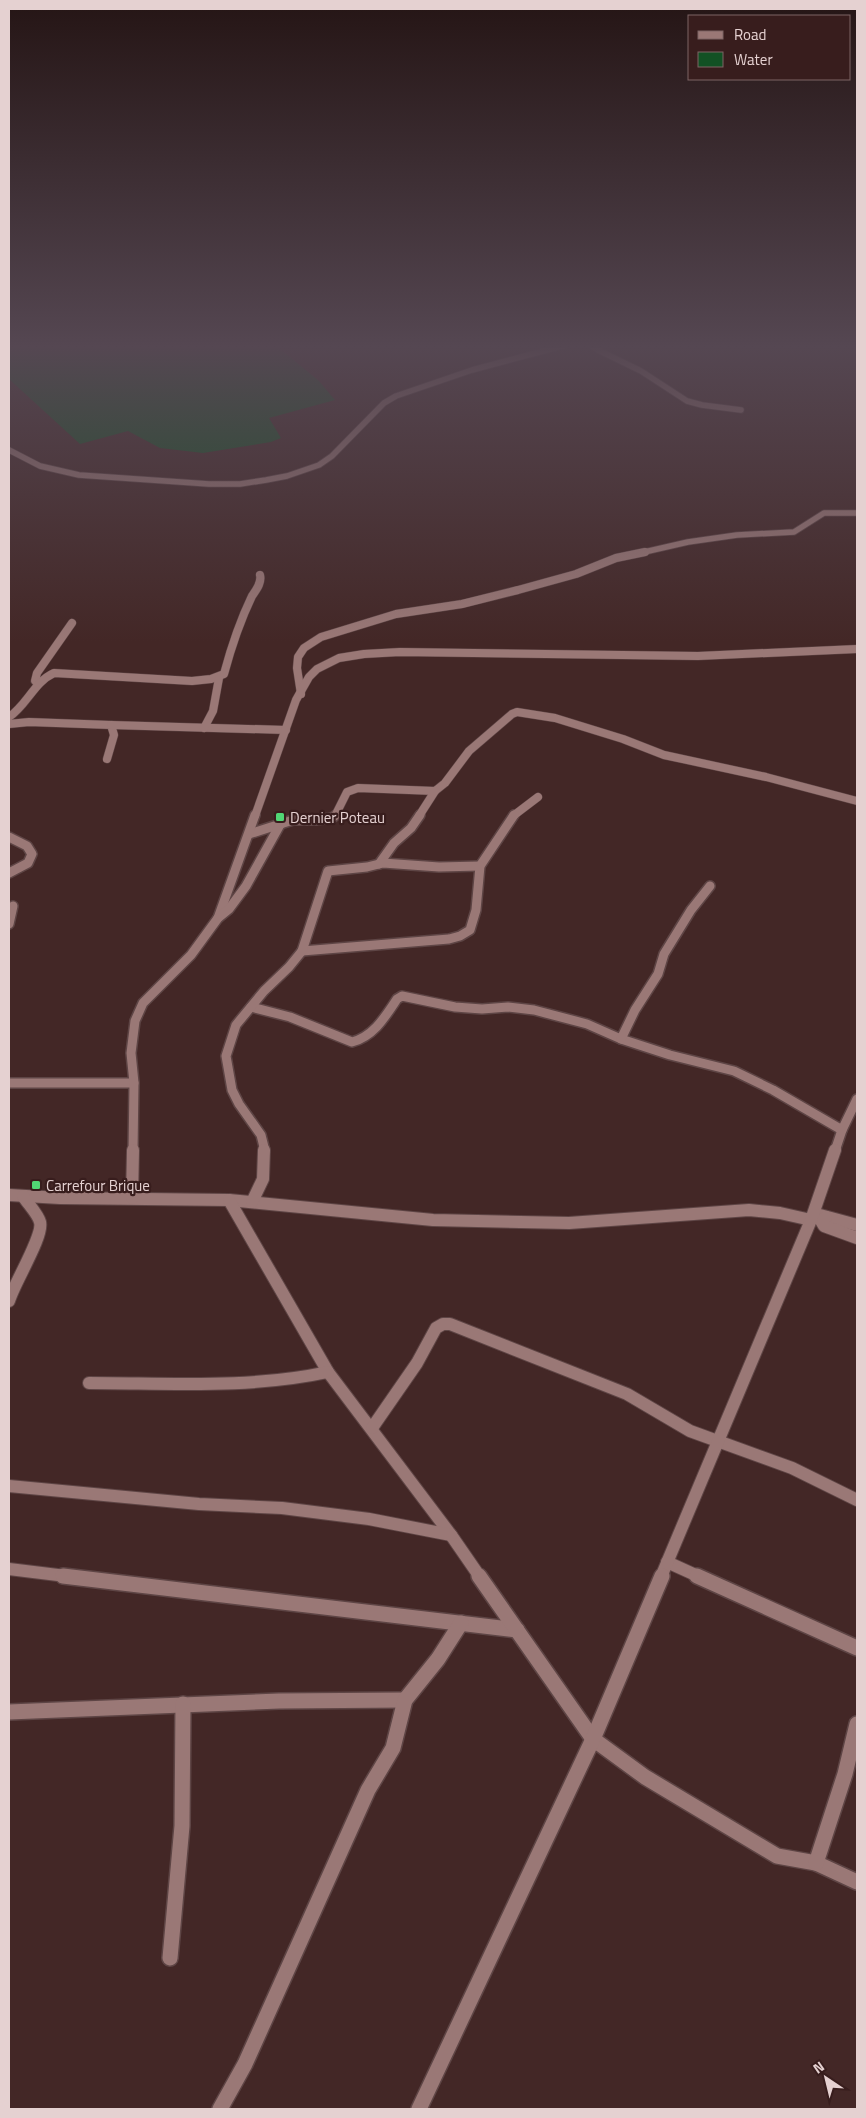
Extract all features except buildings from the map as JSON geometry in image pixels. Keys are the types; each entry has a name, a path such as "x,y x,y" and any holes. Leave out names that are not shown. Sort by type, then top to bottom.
{"street":[{"path":"9,450 40,466 79,475 209,484 240,484 287,476 319,465 332,456 344,444"},
{"path":"301,694 297,668 298,657 304,648 321,637 396,614 462,604 546,583 616,558 722,537 794,532 801,530 818,515 824,513 857,513"},
{"path":"9,717 24,705 38,684 47,675 61,672 102,677 172,680 200,681 219,678 224,674 232,645 248,603 262,580 260,575"},
{"path":"38,684 35,680 37,672 72,623"},
{"path":"218,918 296,700 308,679 317,669 336,660 365,654 422,652 698,656 857,649"},
{"path":"204,728 215,706 219,678"},
{"path":"378,864 394,844 411,828 435,791 445,783 469,751 512,714 517,712 554,718 664,755 746,772 857,801"},
{"path":"9,724 29,722 286,730"},
{"path":"107,758 114,735 111,725"},
{"path":"249,834 293,820 332,818 336,815 347,792 358,788 435,791"},
{"path":"302,951 449,939 460,936 470,930 474,917 480,866 514,814 538,797"},
{"path":"132,1198 134,1083 131,1053 135,1021 144,1003 191,955 218,918 229,909 246,886 281,823"},
{"path":"9,837 27,846 32,854 28,862 9,873"},
{"path":"252,1202 264,1179 265,1153 261,1135 239,1104 232,1090 226,1056 236,1025 302,951 328,871 378,864 439,867 480,866"},
{"path":"621,1039 635,1010 658,974 664,954 691,910 710,886"},
{"path":"9,924 13,906"},
{"path":"251,1007 290,1017 343,1040 352,1042 362,1041 371,1035 397,998 402,996 455,1007 482,1009 508,1007 534,1010 587,1024 621,1039 670,1055 708,1062 734,1071 773,1090 842,1130"},
{"path":"9,1083 134,1083"},
{"path":"418,2109 593,1739 718,1442 817,1217 842,1130 857,1099"},
{"path":"9,1195 229,1200 434,1220 569,1223 749,1210 817,1217 857,1225"},
{"path":"9,1301 13,1286 40,1235 40,1222 23,1196"},
{"path":"229,1200 328,1372 451,1535 593,1739 645,1777 777,1856 816,1863 857,1882"},
{"path":"817,1217 824,1226 857,1238"},
{"path":"372,1428 417,1363 436,1328 443,1324 450,1324 627,1394 683,1427 718,1442 792,1468 857,1500"},
{"path":"89,1383 225,1385 312,1376 328,1372"},
{"path":"9,1486 199,1504 282,1508 369,1519 451,1535"},
{"path":"667,1562 857,1648"},
{"path":"9,1569 517,1630"},
{"path":"220,2109 249,2055 368,1790 393,1748 405,1700 438,1659 461,1623"},
{"path":"9,1712 183,1704 405,1700"},
{"path":"170,1958 182,1826 183,1704"},
{"path":"816,1863 845,1774 857,1724"}],"water":[{"path":"152,444 260,444 203,453 160,448"}],"place":[{"name":"Dernier Poteau","path":"280,817"},
{"name":"Carrefour Brique","path":"36,1185"}]}
